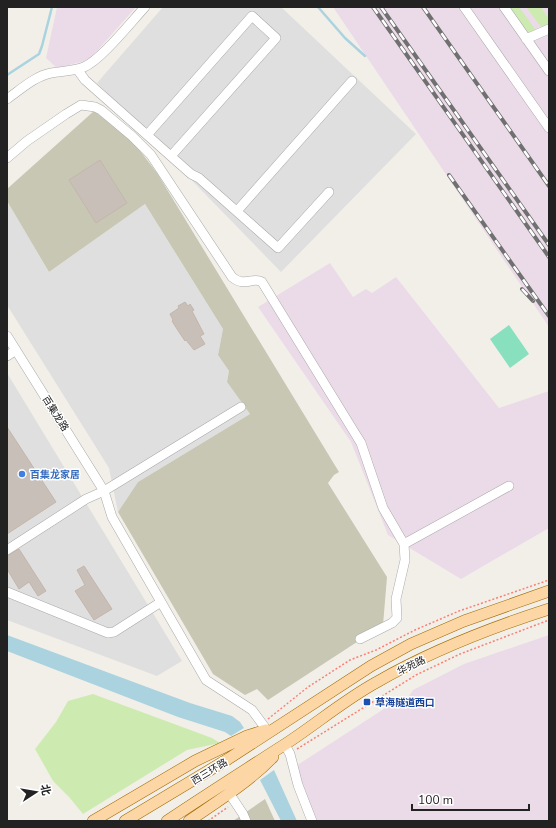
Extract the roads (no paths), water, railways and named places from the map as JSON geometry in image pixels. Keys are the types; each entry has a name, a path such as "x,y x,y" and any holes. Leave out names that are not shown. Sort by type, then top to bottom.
{"main road":[{"name":"华苑路","path":"268,731 292,718 371,666 410,644 464,621 549,591"},
{"name":"华苑路","path":"287,749 338,706 376,682 410,664 470,638 549,608"},
{"path":"93,821 195,761 247,736 268,731"},
{"name":"西三环路","path":"125,821 228,759 268,731"},
{"path":"189,821 232,797 265,765 287,749"},
{"name":"西三环路","path":"167,821 287,749"}],"street":[{"path":"7,99 39,77 51,73 85,67 97,60 145,7"},
{"path":"464,7 549,128"},
{"path":"504,7 549,71"},
{"path":"146,135 252,16 276,38 171,156"},
{"path":"526,39 549,29"},
{"path":"77,69 85,80 146,135 191,174 199,178 278,248 329,192"},
{"path":"236,211 352,81"},
{"path":"7,158 27,141 81,105 95,107 101,110 132,136 151,155 232,277 241,282 257,280 262,282 356,435 383,508 404,544 405,560 396,599 397,618 392,623 360,639"},
{"name":"百集龙路","path":"7,336 104,491 112,517 206,680 252,710 268,731"},
{"path":"7,356 16,350"},
{"path":"7,550 86,499 104,491 241,407"},
{"path":"404,544 509,486"},
{"path":"7,592 108,633 114,632 161,602"},
{"path":"287,749 298,785 312,821"},
{"path":"232,797 246,821"}],"water":[{"path":"7,635 190,703 232,716 240,722 244,728 231,736 225,732 178,717 7,651"},
{"path":"274,770 297,821 281,821 260,780"}],"waterway":[{"path":"7,75 39,54 52,7"},
{"path":"318,7 345,38 365,56"}],"railway":[{"path":"373,7 549,257"},
{"path":"381,7 549,245"},
{"path":"423,7 549,186"},
{"path":"449,175 549,316"},
{"path":"522,289 533,301"}],"place":[{"name":"百集龙家居","path":"22,474"},
{"name":"草海隧道西口","path":"367,702"}]}
